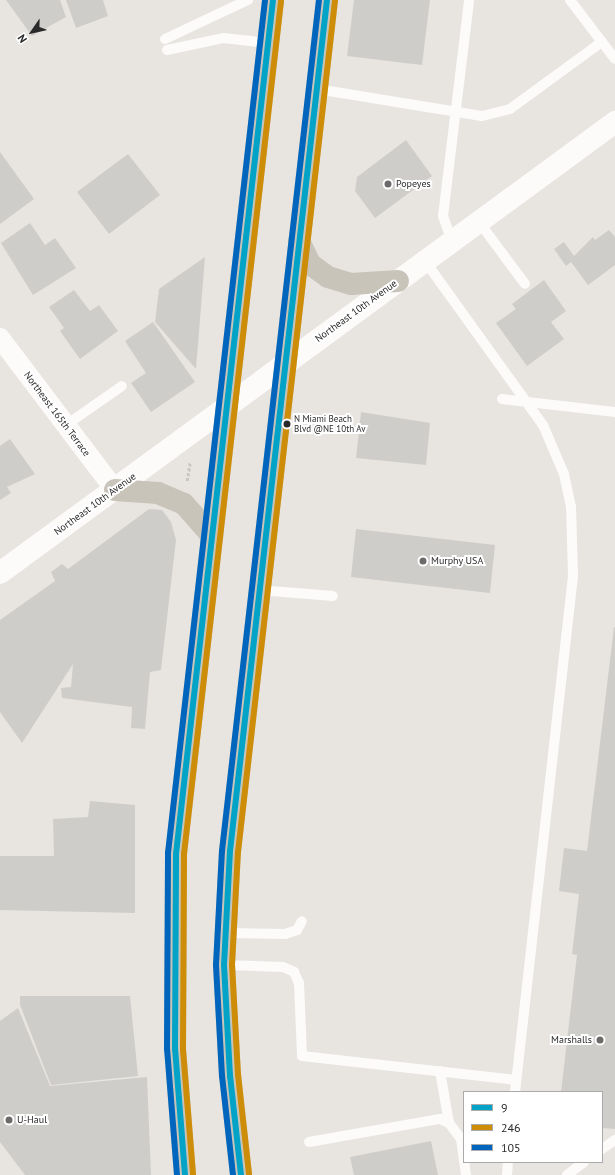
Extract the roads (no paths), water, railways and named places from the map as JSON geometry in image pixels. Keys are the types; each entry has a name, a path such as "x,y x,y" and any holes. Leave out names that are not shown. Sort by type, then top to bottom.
{"main road":[{"path":"185,1175 175,1049 176,854 273,0"},
{"path":"241,1175 230,1076 224,966 230,851 327,0"},
{"path":"299,241 310,264 328,277 351,284 398,281"},
{"path":"115,490 158,493 184,504 212,536"}],"street":[{"name":"Northeast 10th Avenue","path":"0,573 615,122"},
{"name":"Northeast 165th Terrace","path":"0,338 115,490"}],"lane":[{"path":"165,39 248,0"},
{"path":"452,242 443,216 457,112 469,0"},
{"path":"570,0 615,59"},
{"path":"167,50 223,38 268,43"},
{"path":"318,89 482,116 510,109 602,42"},
{"path":"479,222 525,284"},
{"path":"425,261 529,402 554,446 564,474 574,542 515,1091"},
{"path":"66,425 122,386"},
{"path":"502,399 615,412"},
{"path":"259,590 333,596"},
{"path":"225,933 285,934 297,930 302,921"},
{"path":"224,966 283,967 294,972 299,983 302,1056 516,1080"},
{"path":"440,1071 449,1122 461,1139 463,1153"},
{"path":"309,1142 430,1120 449,1122"},
{"path":"603,1148 615,1140"},
{"path":"464,1163 466,1175"},
{"path":"507,1175 508,1163"},
{"path":"566,1175 583,1163"}],"place":[{"name":"Popeyes","path":"388,184"},
{"name":"N Miami Beach Blvd @NE 10th Av","path":"287,424"},
{"name":"Murphy USA","path":"423,561"},
{"name":"Marshalls","path":"600,1040"},
{"name":"U-Haul","path":"9,1120"}]}
